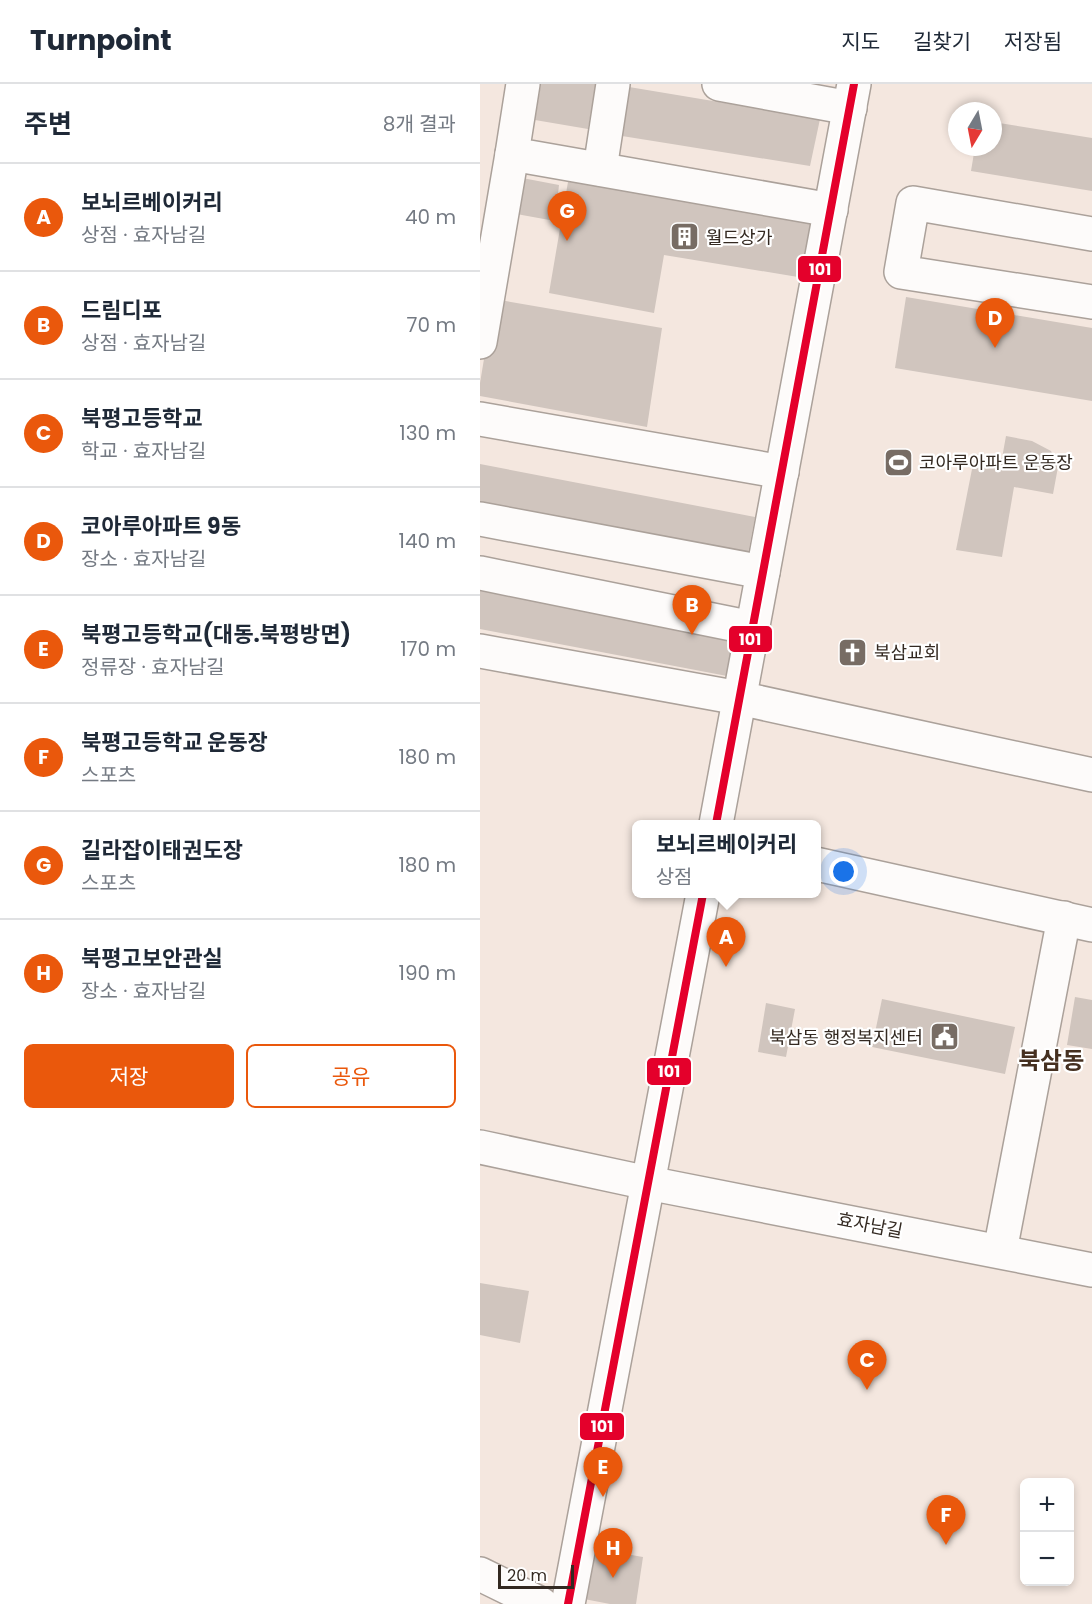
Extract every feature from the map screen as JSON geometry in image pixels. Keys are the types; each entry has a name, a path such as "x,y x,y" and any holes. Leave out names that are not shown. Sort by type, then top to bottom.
{"street":[{"path":"480,342 523,84"},
{"path":"600,169 614,84"},
{"path":"717,820 852,96 719,84"},
{"path":"512,154 831,210"},
{"path":"1092,234 913,203 901,272 1092,302"},
{"path":"480,419 782,472"},
{"path":"480,519 763,572"},
{"path":"480,573 753,628"},
{"path":"480,651 739,698 1092,775"},
{"path":"821,865 1078,921 1000,1251"},
{"path":"568,1604 702,898"},
{"name":"효자남길","path":"480,1147 648,1183 1092,1270"},
{"path":"480,1574 541,1604"}],"building":[{"path":"541,84 596,84 588,129 535,120"},
{"path":"629,87 820,119 810,166 622,136"},
{"path":"1002,123 1092,138 1092,191 971,171 974,156 1002,156"},
{"name":"월드상가","path":"569,176 813,219 804,278 664,255 654,313 549,293"},
{"path":"517,177 559,185 555,221 511,213"},
{"path":"906,297 1092,328 1092,401 895,368"},
{"path":"494,299 662,328 647,427 480,396 480,383"},
{"path":"1006,436 1032,441 1051,451 1058,467 1053,494 1014,487 1002,557 956,550 975,454 1002,458"},
{"path":"480,464 755,517 747,559 480,509"},
{"path":"480,584 736,634 727,676 480,629"},
{"path":"1075,997 1092,1000 1092,1049 1067,1045"},
{"name":"북삼동 행정복지센터","path":"882,999 1015,1027 1005,1074 872,1047"},
{"path":"766,1003 795,1009 786,1057 758,1052"},
{"path":"480,1283 529,1291 520,1343 480,1335"},
{"path":"591,1548 643,1557 636,1604 610,1604 584,1599"}],"transit line":[{"name":"101","path":"717,820 854,84"},
{"name":"101","path":"568,1604 702,898"}],"place":[{"name":"월드상가","path":"685,237"},
{"name":"길라잡이태권도장","path":"567,241"},
{"name":"코아루아파트 9동","path":"995,348"},
{"name":"코아루아파트 운동장","path":"898,462"},
{"name":"드림디포","path":"692,635"},
{"name":"북삼교회","path":"853,652"},
{"name":"보뇌르베이커리","path":"726,967"},
{"name":"북삼동 행정복지센터","path":"944,1037"},
{"name":"북평고등학교","path":"867,1390"},
{"name":"북평고등학교(대동.북평방면)","path":"603,1497"},
{"name":"북평고등학교 운동장","path":"946,1545"},
{"name":"북평고보안관실","path":"613,1578"}],"district":[{"name":"북삼동","path":"1051,1060"}]}
